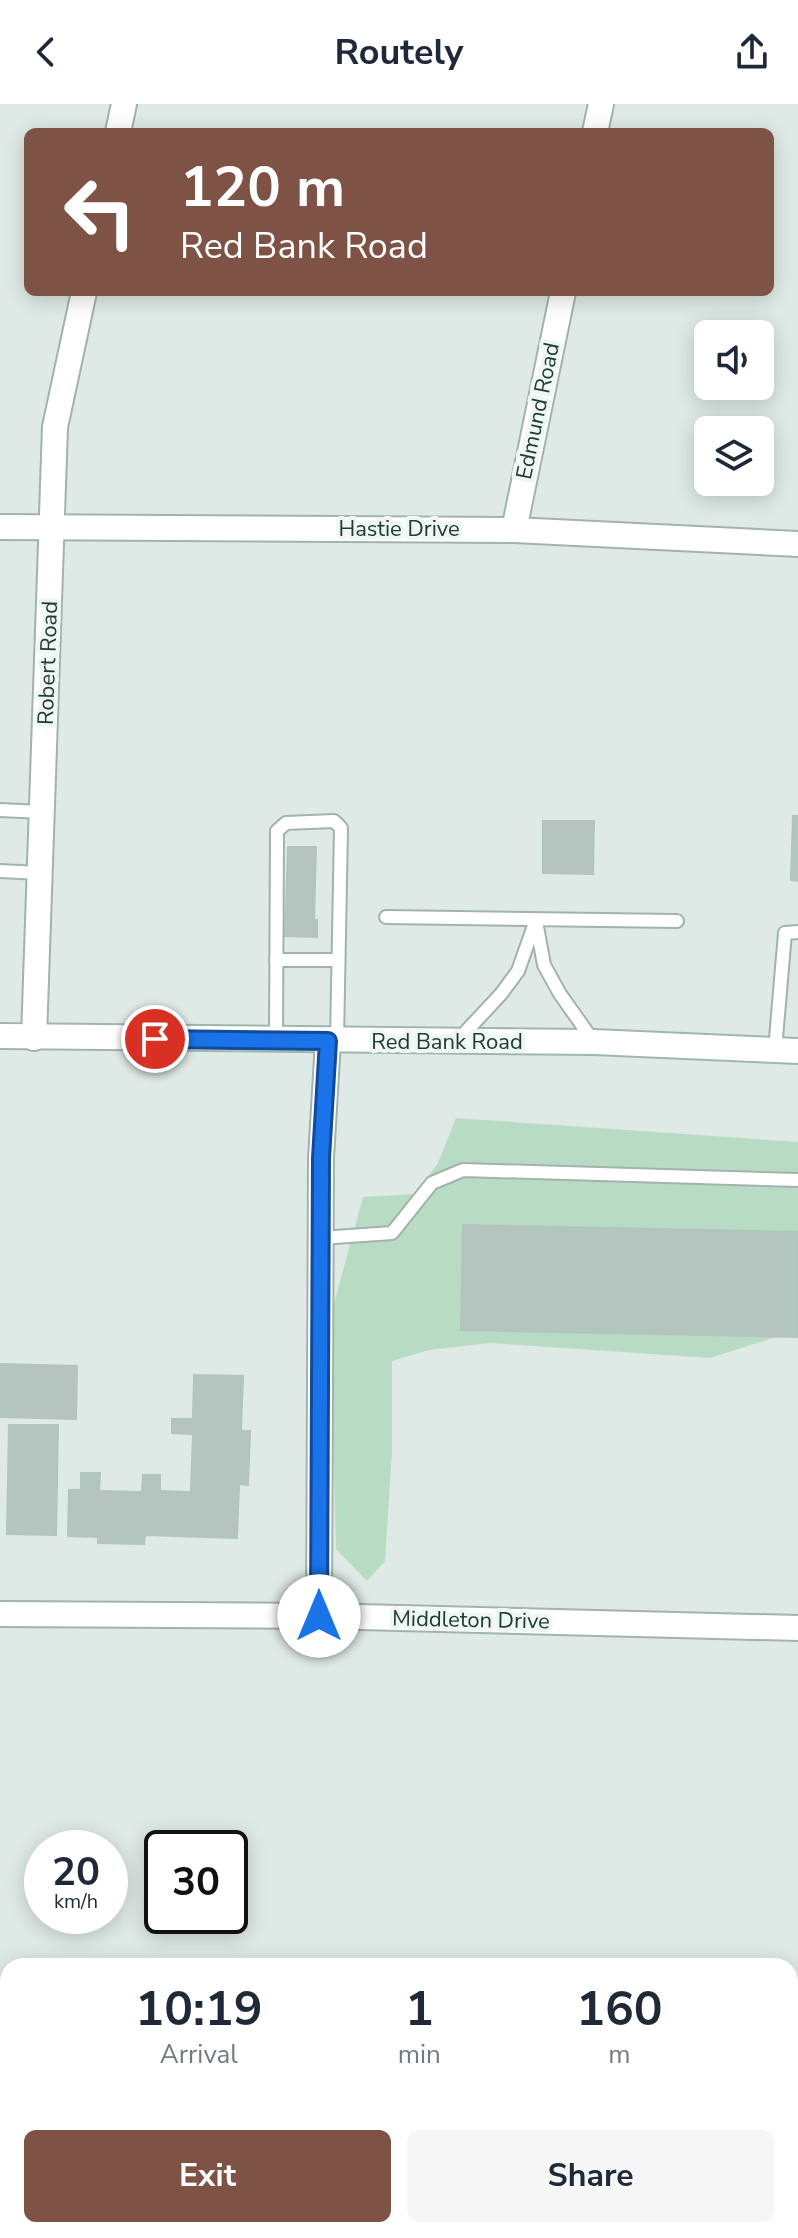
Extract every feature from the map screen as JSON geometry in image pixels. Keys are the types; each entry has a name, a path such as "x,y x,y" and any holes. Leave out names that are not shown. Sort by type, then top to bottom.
{"street":[{"path":"119,128 124,104"},
{"path":"596,128 601,104"},
{"name":"Robert Road","path":"34,1038 55,427 83,296"},
{"name":"Edmund Road","path":"514,530 562,296"},
{"name":"Hastie Drive","path":"0,527 514,530 798,544"},
{"name":"Red Bank Road","path":"0,1036 594,1042 787,1050"},
{"path":"319,1616 321,1158 333,1041"},
{"name":"Middleton Drive","path":"0,1614 319,1616 798,1628"}],"lane":[{"path":"0,810 42,812"},
{"path":"276,1041 277,831 286,823 334,821 341,828 333,1041"},
{"path":"0,871 40,873"},
{"path":"386,917 677,921"},
{"path":"457,1042 518,971 536,920"},
{"path":"536,920 544,965 594,1042"},
{"path":"787,1050 785,933 798,932"},
{"path":"276,960 338,960"},
{"path":"321,1238 392,1233 432,1183 463,1170 798,1180"}],"green space":[{"path":"456,1118 798,1142 798,1330 710,1358 491,1343 429,1350 392,1361 392,1452 385,1561 367,1581 336,1549 330,1318 363,1197 415,1194 438,1163"}],"building":[{"path":"793,816 798,816 798,881 791,880"},
{"path":"543,821 594,821 593,874 543,873"},
{"path":"288,847 316,847 314,920 317,920 317,937 285,936"},
{"path":"463,1225 798,1232 798,1337 461,1330"},
{"path":"0,1364 77,1366 76,1419 0,1417"},
{"path":"194,1375 243,1376 241,1431 250,1431 248,1485 239,1484 237,1538 145,1535 144,1544 98,1543 98,1537 68,1536 69,1490 81,1490 81,1473 100,1473 99,1491 142,1492 143,1475 160,1475 160,1491 191,1492 193,1434 172,1433 172,1419 193,1419"},
{"path":"9,1425 58,1425 56,1535 7,1534"}],"route":[{"path":"155,1039 328,1041 321,1158 319,1616"}]}
